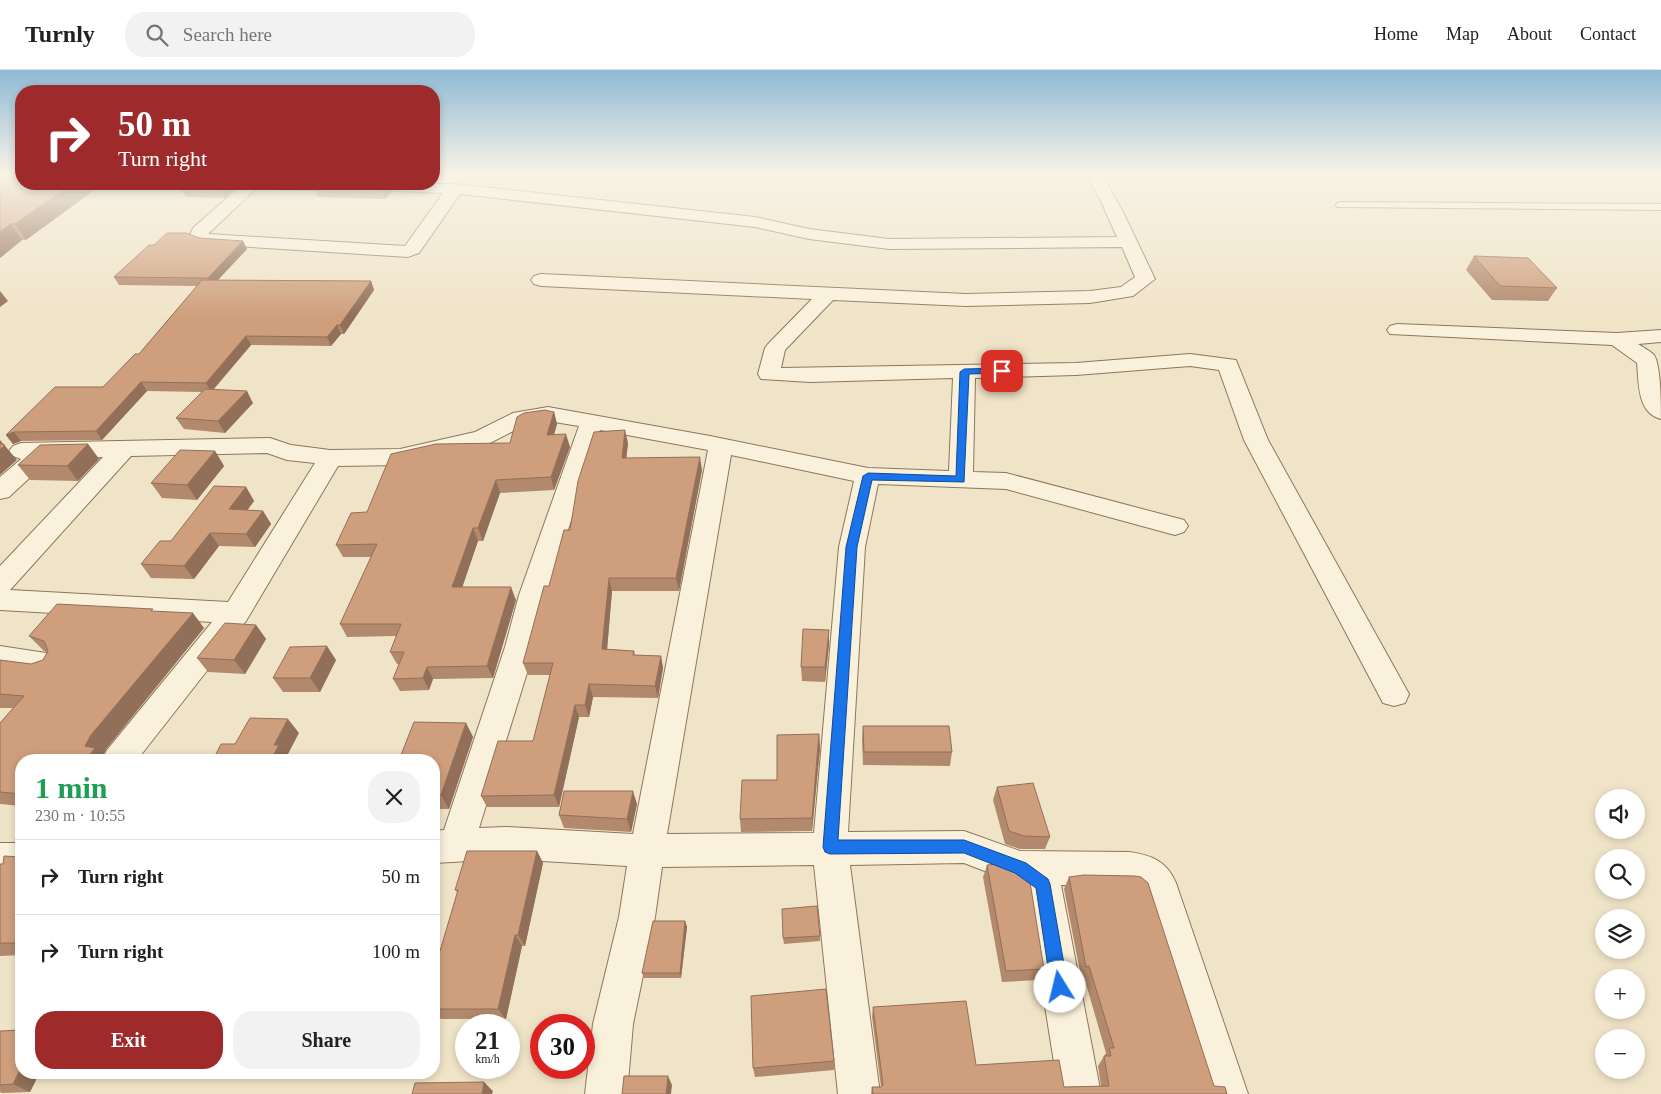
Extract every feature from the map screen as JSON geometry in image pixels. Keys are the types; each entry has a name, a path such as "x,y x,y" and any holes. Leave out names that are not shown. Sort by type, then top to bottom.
{"street":[{"path":"212,221 199,232 198,237 214,240 408,252 413,249 433,221"},
{"path":"744,221 809,234 889,244 1127,242"},
{"path":"541,280 966,300 1090,297 1126,292 1145,279 1127,242 1119,221"},
{"path":"828,294 775,348 769,374 810,375 1076,369 1190,360 1228,365 1256,440 1394,694"},
{"path":"1397,330 1617,339 1661,336"},
{"path":"1617,339 1647,360 1652,401 1661,412"},
{"path":"961,480 964,372"},
{"path":"0,491 33,451 270,445 287,452 330,458 400,457 482,438 521,418 548,414 868,476 1006,481 1174,526"},
{"path":"592,421 533,595 520,647 445,846 506,843 647,851 830,847 964,847 1020,868 1043,884 1080,1094"},
{"path":"606,1094 613,1024 637,916 647,851 721,446"},
{"path":"0,582 124,449"},
{"path":"123,754 236,612 330,458"},
{"path":"859,1094 830,847 852,547 868,476"},
{"path":"0,600 236,612"},
{"path":"0,658 46,665"},
{"path":"0,860 15,859"},
{"path":"1020,868 1130,869 1142,872 1158,882 1227,1094"}],"building":[{"path":"0,221 20,221 11,224 0,232"},
{"path":"167,233 186,233 200,238 243,241 208,278 114,277 149,245 154,245"},
{"path":"1474,256 1528,258 1557,288 1500,286"},
{"path":"202,280 371,281 340,325 337,325 327,337 246,336 206,383 141,382 96,431 14,432 6,435 55,387 103,387 135,354 139,354"},
{"path":"205,389 247,391 218,421 176,418"},
{"path":"545,410 554,412 547,435 566,434 551,477 496,480 478,528 473,528 452,587 511,587 487,666 427,667 423,678 393,679 404,652 390,652 401,624 340,624 377,544 336,545 351,513 367,512 391,454 436,444 510,443 517,417 524,413"},
{"path":"625,430 622,458 700,457 676,578 609,578 602,649 634,651 633,655 661,656 655,686 589,684 585,705 575,705 554,795 481,796 498,741 533,741 553,663 523,663 544,586 549,586 564,530 570,530 578,481 594,432"},
{"path":"0,443 5,445 0,450"},
{"path":"88,444 67,466 18,465 40,445"},
{"path":"180,450 215,451 187,485 151,483"},
{"path":"214,486 246,487 229,509 263,511 246,534 210,533 184,566 141,564 160,541 171,541"},
{"path":"57,604 193,613 91,735 85,746 95,748 90,754 15,754 15,793 0,792 0,723 24,696 0,694 0,660 31,664 43,660 48,651 44,641 29,636"},
{"path":"225,623 256,625 234,660 197,658"},
{"path":"803,629 829,630 825,667 801,667"},
{"path":"327,646 310,678 273,678 290,647"},
{"path":"250,718 288,719 274,745 279,745 274,754 216,754 221,744 235,744"},
{"path":"414,722 466,723 441,795 440,754 401,754"},
{"path":"863,726 949,726 952,752 864,752"},
{"path":"819,734 812,818 740,819 742,780 777,780 777,735"},
{"path":"1033,783 1050,837 1024,836 1009,831 997,787"},
{"path":"564,791 633,791 627,819 559,815"},
{"path":"467,851 537,851 518,935 515,935 498,1009 440,1009 440,951 458,890 455,890"},
{"path":"4,856 15,857 15,943 0,943 0,864 3,864"},
{"path":"998,864 1011,869 1030,882 1044,969 1006,971 987,865"},
{"path":"1084,875 1135,876 1141,877 1148,883 1214,1086 1225,1087 1227,1094 873,1094 872,1087 881,1087 883,1085 873,1007 966,1001 976,1065 1059,1060 1064,1087 1109,1086 1104,1056 1111,1056 1109,1048 1114,1048 1089,966 1086,967 1069,877"},
{"path":"817,906 820,936 783,938 782,909"},
{"path":"653,921 685,921 680,973 642,973"},
{"path":"826,989 834,1061 753,1068 751,996"},
{"path":"15,1030 16,1079 13,1084 0,1085 0,1031"},
{"path":"624,1076 668,1076 666,1094 622,1094"},
{"path":"484,1082 482,1094 412,1094 415,1083"}],"route":[{"path":"1002,371 964,372 961,480 868,476 852,547 830,847 964,847 1020,868 1043,884 1060,987"}]}
